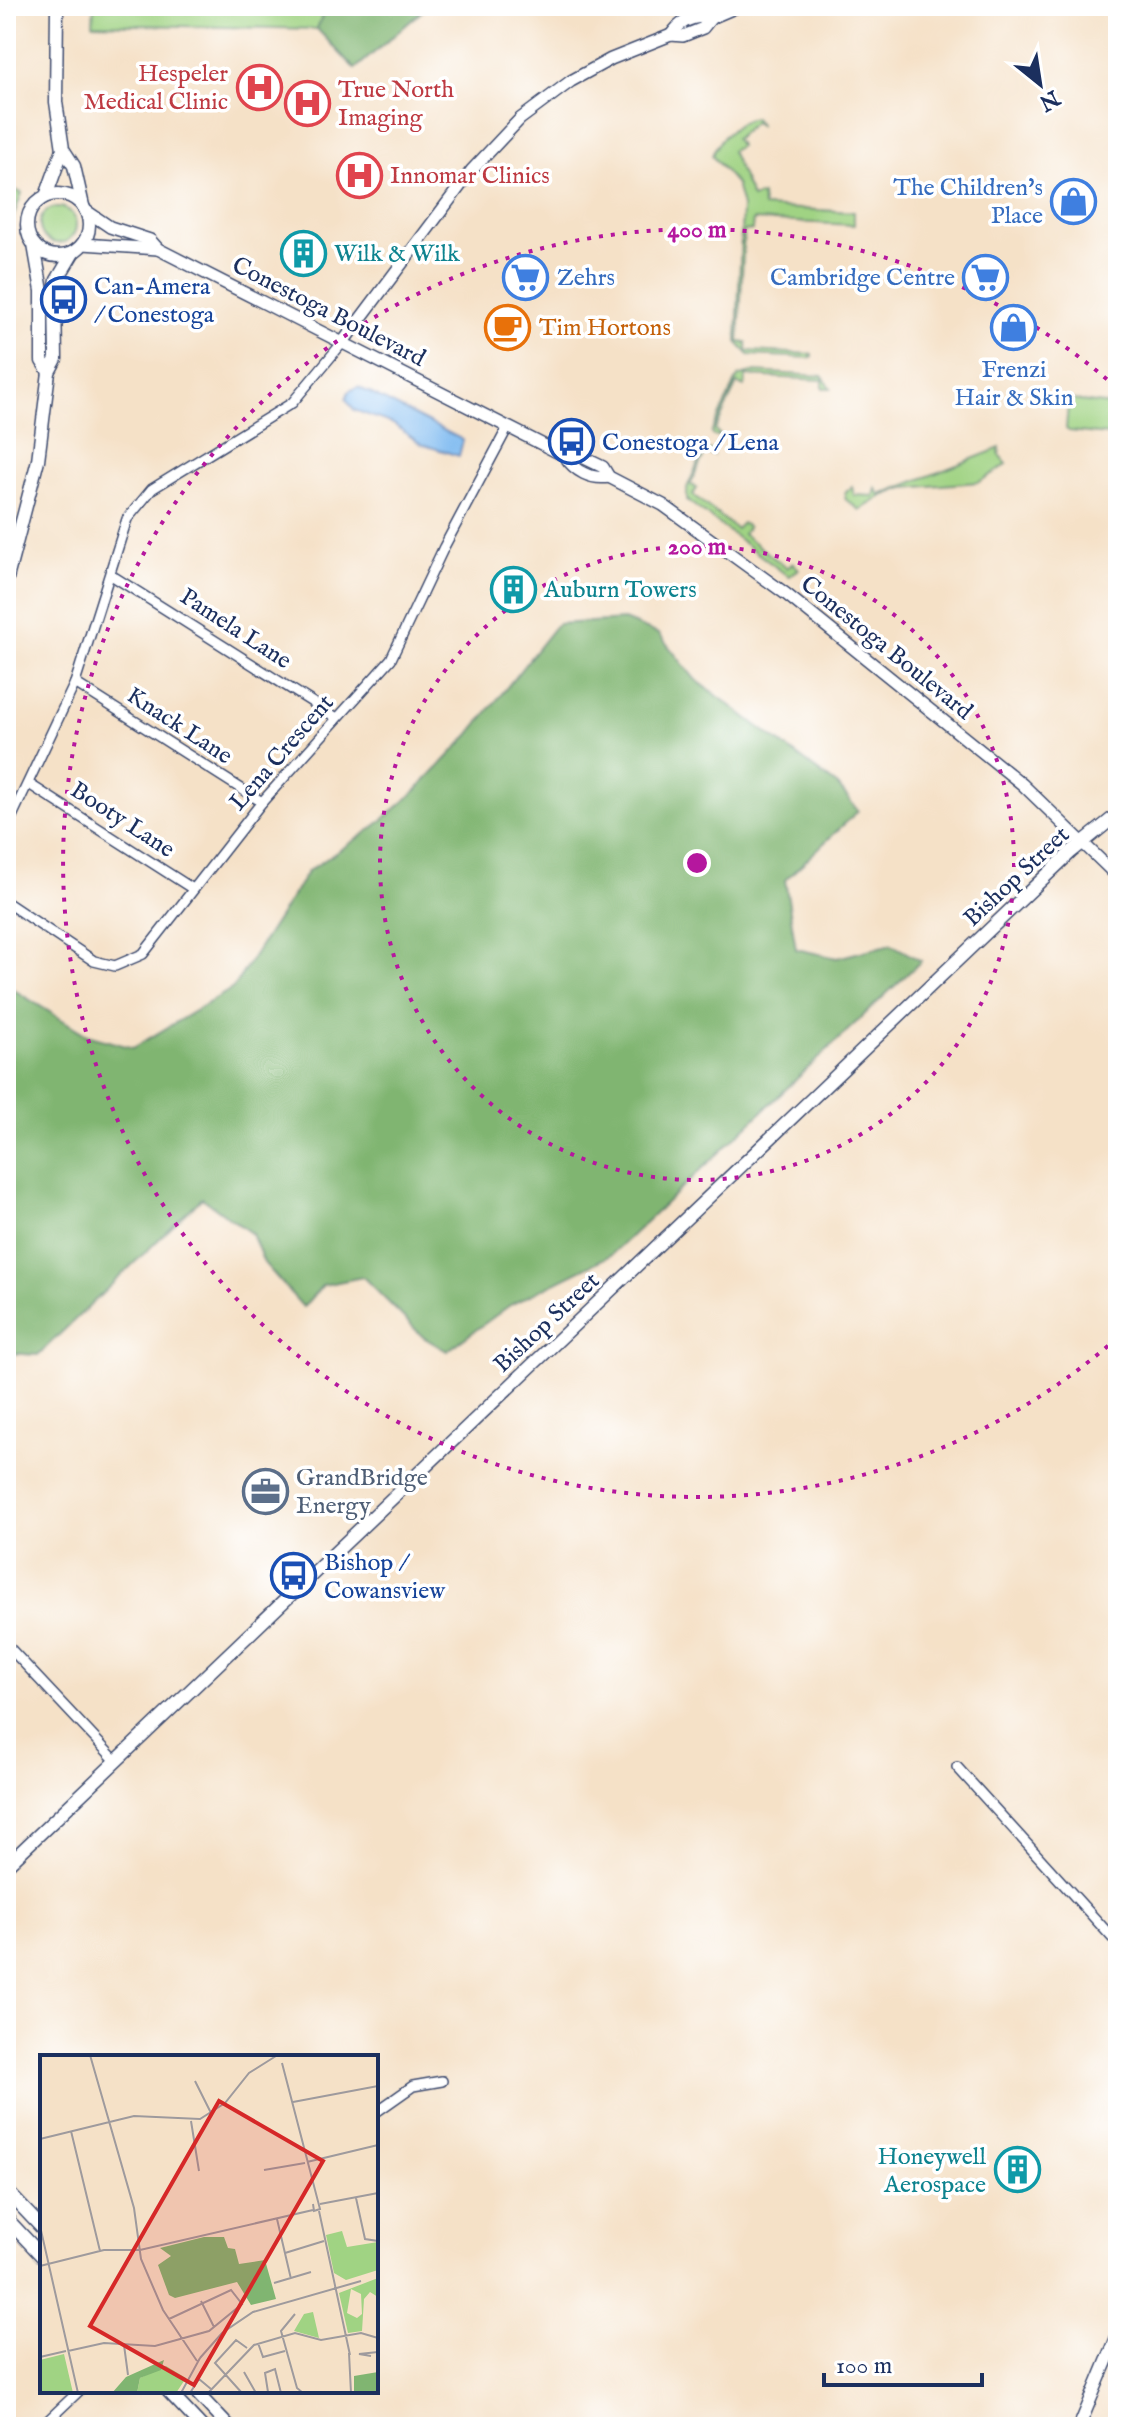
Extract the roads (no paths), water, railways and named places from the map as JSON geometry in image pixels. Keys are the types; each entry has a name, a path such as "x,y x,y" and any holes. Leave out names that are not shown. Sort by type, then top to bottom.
{"main road":[{"path":"6,582 38,460 49,372 56,359 57,280 90,224 74,166 63,149 56,102 57,6"},
{"path":"46,196 63,149"},
{"path":"49,372 42,361 42,291 27,220 36,203 46,196 62,194 86,209"},
{"path":"34,245 52,256 78,248"},
{"name":"Bishop Street","path":"6,1866 1083,843 1118,814"},
{"path":"6,2190 40,2226"},
{"path":"6,2218 40,2254"},
{"path":"170,2393 202,2427"},
{"path":"197,2393 229,2427"}],"street":[{"path":"6,829 75,683 127,519 141,501 152,489 292,403 343,342 472,170 520,119 571,81 671,35 678,24 690,19 711,18 739,6"},
{"name":"Conestoga Boulevard","path":"86,209 110,227 150,240 158,249 565,456 578,455 603,467 609,477 692,523 786,594 1022,784 1118,877"},
{"name":"Conestoga Boulevard","path":"78,248 158,249"},
{"name":"Lena Crescent","path":"6,902 94,961 115,966 143,954 262,802 391,659 444,547 508,427"},
{"name":"Pamela Lane","path":"111,575 337,718"},
{"name":"Knack Lane","path":"75,683 262,802"},
{"name":"Booty Lane","path":"29,784 193,889"},
{"path":"6,1644 116,1761"},
{"path":"957,1767 1118,1944"},
{"path":"378,2111 413,2086 442,2081"},
{"path":"1079,2427 1118,2334"},
{"path":"41,2427 77,2393"}],"water":[{"path":"358,387 463,440 459,456 421,444 393,424 354,410 346,399 349,391"}],"place":[{"name":"Hespeler Medical Clinic","path":"259,87"},
{"name":"True North Imaging","path":"307,103"},
{"name":"Innomar Clinics","path":"359,175"},
{"name":"The Children's Place","path":"1074,201"},
{"name":"Wilk & Wilk","path":"303,253"},
{"name":"Zehrs","path":"526,277"},
{"name":"Cambridge Centre","path":"986,277"},
{"name":"Can-Amera / Conestoga","path":"63,300"},
{"name":"Tim Hortons","path":"508,327"},
{"name":"Frenzi Hair & Skin","path":"1014,327"},
{"name":"Conestoga / Lena","path":"571,442"},
{"name":"Auburn Towers","path":"513,589"},
{"name":"GrandBridge Energy","path":"265,1491"},
{"name":"Bishop / Cowansview","path":"293,1576"},
{"name":"Honeywell Aerospace","path":"1017,2170"}]}
